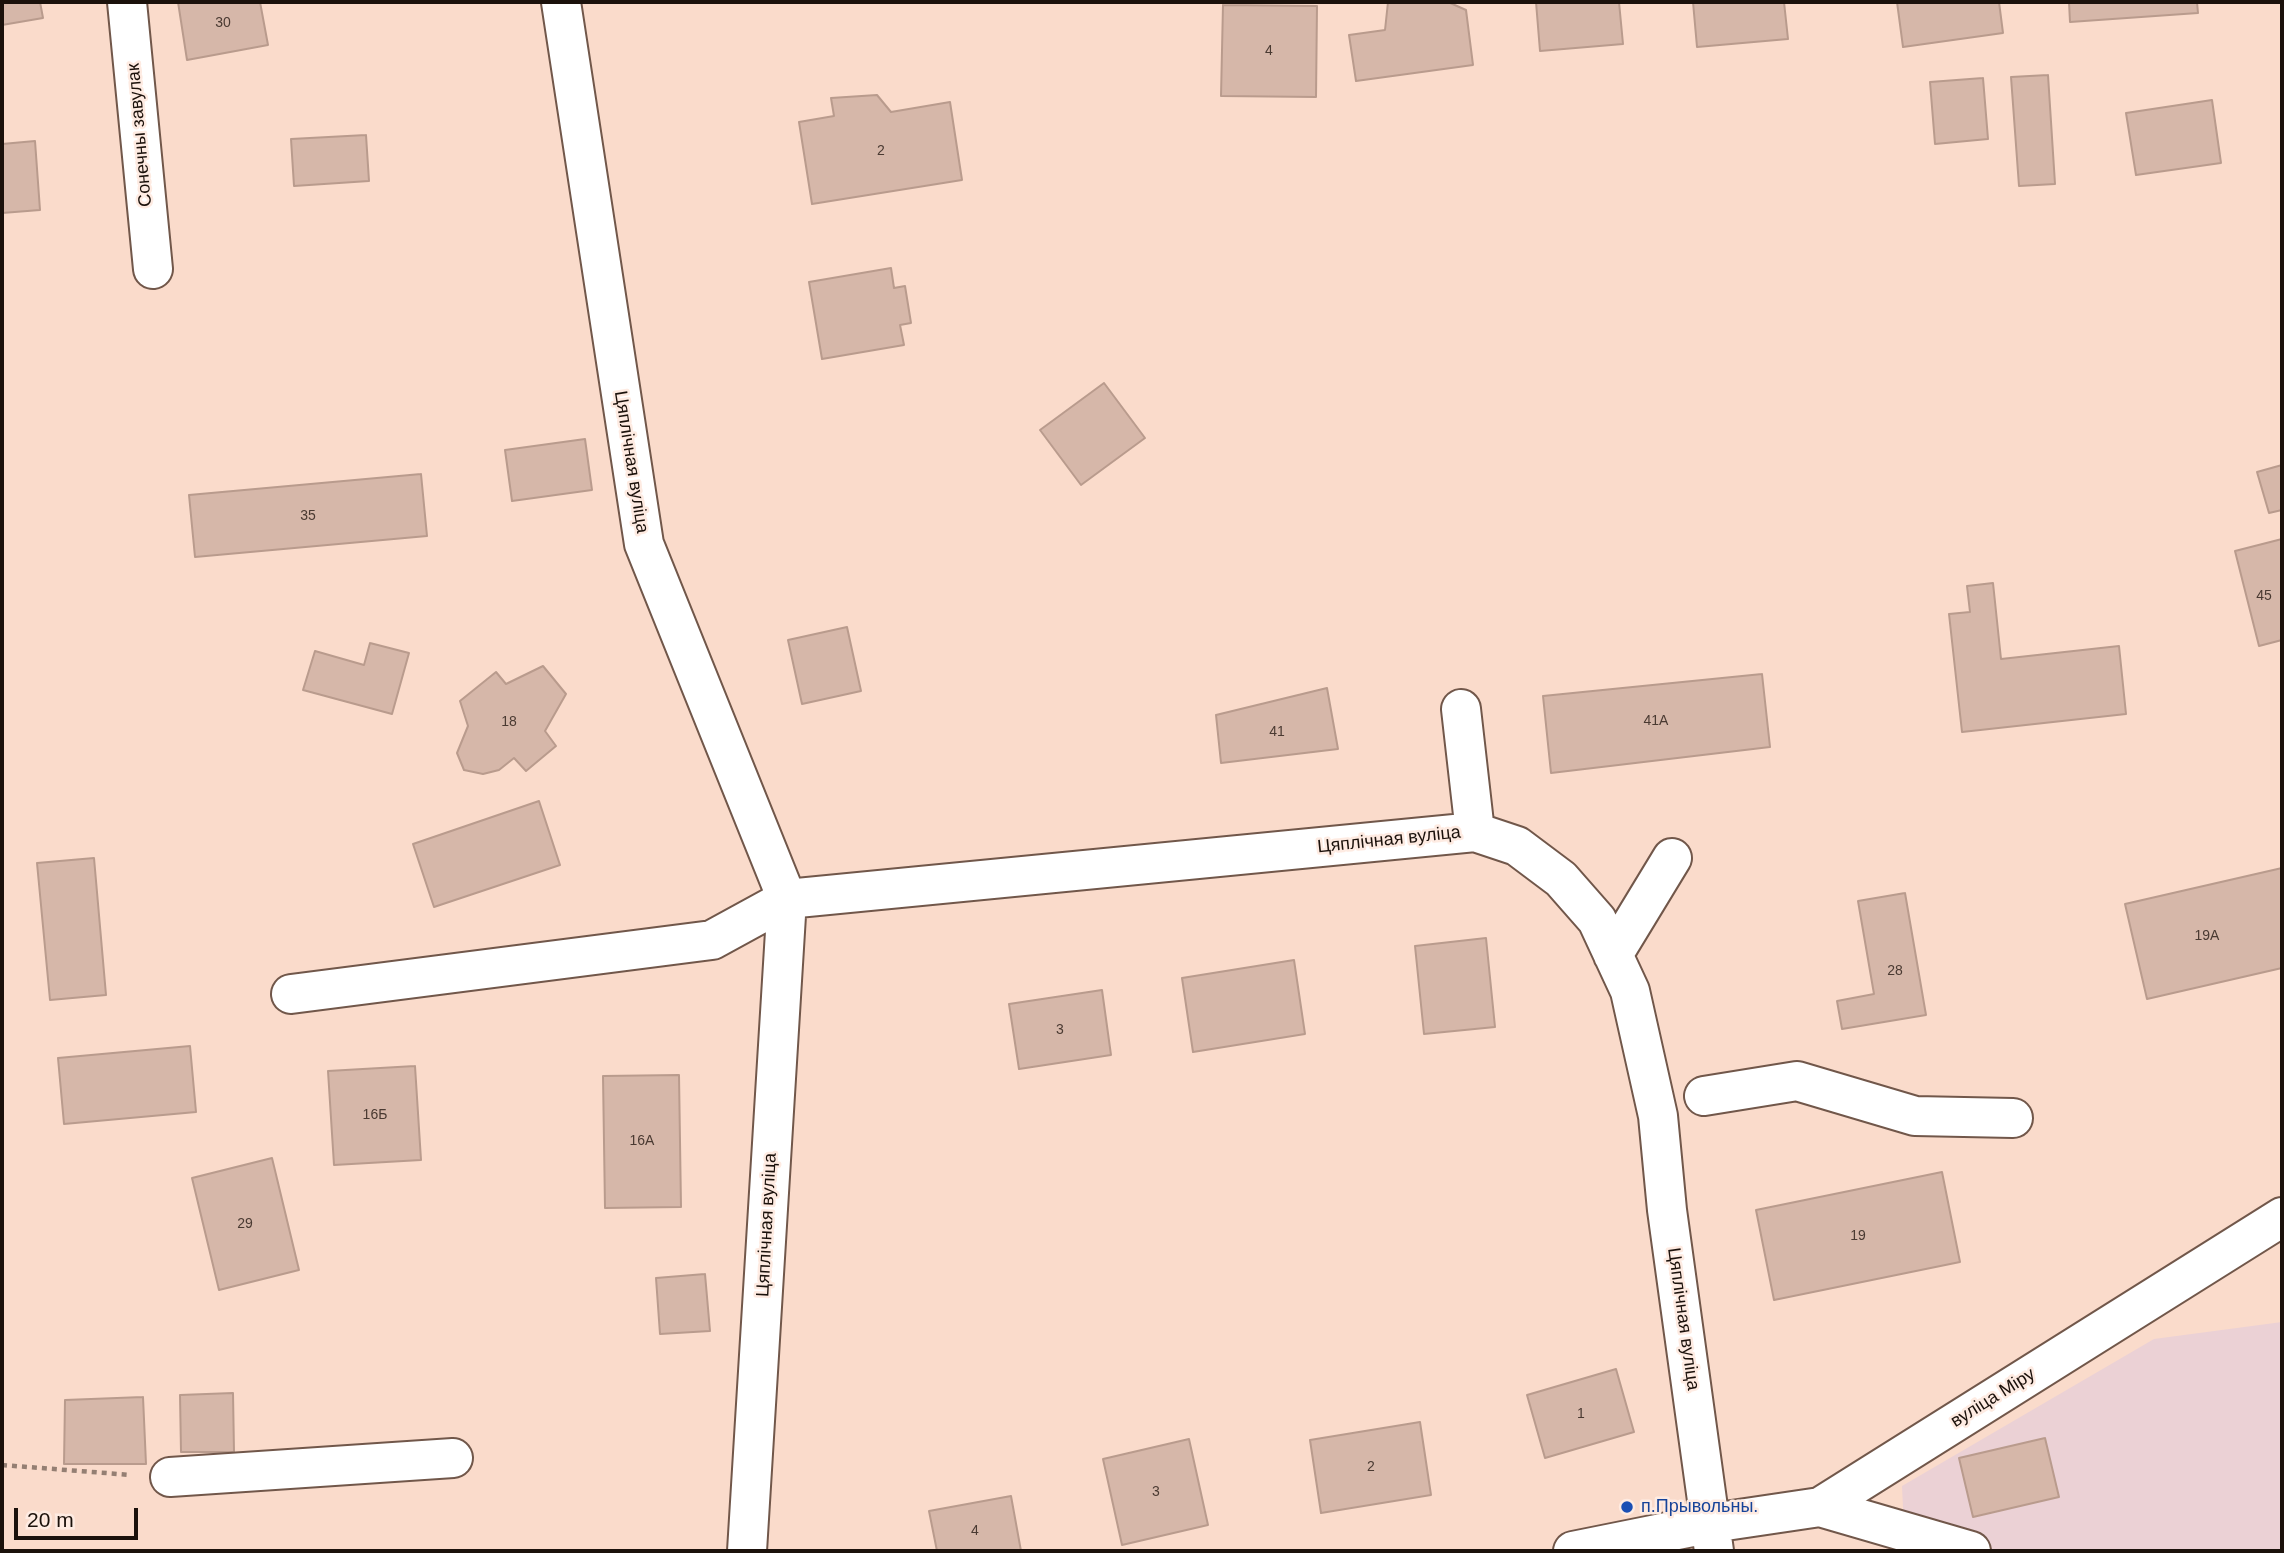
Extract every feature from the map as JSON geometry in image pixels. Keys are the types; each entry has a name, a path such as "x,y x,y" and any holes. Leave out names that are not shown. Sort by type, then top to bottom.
{"street":[{"name":"Сонечны завулак","path":"127,2 152,269"},
{"name":"Цяплічная вуліца","path":"561,2 644,544 786,899 747,1551"},
{"path":"1461,709 1475,832"},
{"name":"Цяплічная вуліца","path":"291,994 712,940 786,899 1475,832 1517,846 1561,878 1597,920 1630,992 1658,1116 1667,1210 1713,1537"},
{"path":"1613,955 1672,858"},
{"path":"1704,1096 1797,1081 1915,1116 2012,1118"},
{"name":"вуліца Міру","path":"1573,1551 1713,1537 1820,1507 2282,1217"},
{"path":"170,1477 453,1458"},
{"path":"1820,1507 1971,1551"}],"path":[{"path":"2,1465 170,1477"}],"shaded area":[{"path":"2282,1322 2282,1551 1905,1551 1902,1486 2154,1339"}],"building":[{"path":"2,2 40,2 43,18 2,25"},
{"path":"178,2 260,2 268,45 187,60"},
{"path":"1388,2 1448,2 1466,10 1473,65 1356,81 1349,35 1385,30"},
{"path":"1536,2 1619,2 1623,44 1540,51"},
{"path":"1693,2 1784,2 1788,39 1697,47"},
{"path":"1897,2 1999,2 2003,33 1903,47"},
{"path":"2069,2 2197,2 2198,13 2070,22"},
{"path":"1223,5 1317,6 1316,97 1221,96"},
{"path":"2048,75 2055,184 2019,186 2011,77"},
{"path":"1983,78 1988,139 1935,144 1930,82"},
{"path":"877,95 891,112 950,102 962,180 812,204 799,122 834,116 831,98"},
{"path":"2212,100 2221,163 2136,175 2126,113"},
{"path":"366,135 369,181 294,186 291,139"},
{"path":"35,141 40,210 2,213 2,144"},
{"path":"891,268 894,288 905,286 911,323 900,325 904,345 822,359 809,282"},
{"path":"1104,383 1145,438 1081,485 1040,430"},
{"path":"585,439 592,490 512,501 505,450"},
{"path":"2282,465 2282,510 2269,513 2257,472"},
{"path":"421,474 427,536 195,557 189,495"},
{"path":"2282,539 2282,640 2259,646 2235,551"},
{"path":"1993,583 2001,659 2119,646 2126,714 1962,732 1949,614 1970,612 1967,586"},
{"path":"847,627 861,691 802,704 788,640"},
{"path":"370,643 409,653 392,714 303,690 315,651 364,665"},
{"path":"543,666 566,694 545,731 556,746 526,771 514,758 499,770 483,774 464,770 457,753 468,726 460,701 496,672 506,684"},
{"path":"1762,674 1770,747 1551,773 1543,696"},
{"path":"1327,688 1338,749 1221,763 1216,715"},
{"path":"539,801 560,865 434,907 413,844"},
{"path":"94,858 106,995 50,1000 37,863"},
{"path":"2282,868 2282,968 2147,999 2125,904"},
{"path":"1905,893 1926,1015 1842,1029 1837,1001 1874,994 1858,901"},
{"path":"1486,938 1495,1027 1424,1034 1415,946"},
{"path":"1294,960 1305,1034 1193,1052 1182,978"},
{"path":"1102,990 1111,1055 1019,1069 1009,1004"},
{"path":"190,1046 196,1112 64,1124 58,1058"},
{"path":"415,1066 421,1160 334,1165 328,1071"},
{"path":"679,1075 681,1207 605,1208 603,1076"},
{"path":"272,1158 299,1270 219,1290 192,1178"},
{"path":"1942,1172 1960,1262 1774,1300 1756,1210"},
{"path":"705,1274 710,1331 660,1334 656,1278"},
{"path":"1616,1369 1634,1432 1545,1458 1527,1395"},
{"path":"233,1393 234,1452 181,1452 180,1395"},
{"path":"143,1397 146,1464 64,1464 65,1400"},
{"path":"1420,1422 1431,1495 1321,1513 1310,1440"},
{"path":"2045,1438 2059,1497 1973,1517 1959,1458"},
{"path":"1189,1439 1208,1525 1122,1545 1103,1459"},
{"path":"1011,1496 1021,1551 937,1551 929,1511"}],"place":[{"name":"п.Прывольны.","path":"1627,1507"}]}
